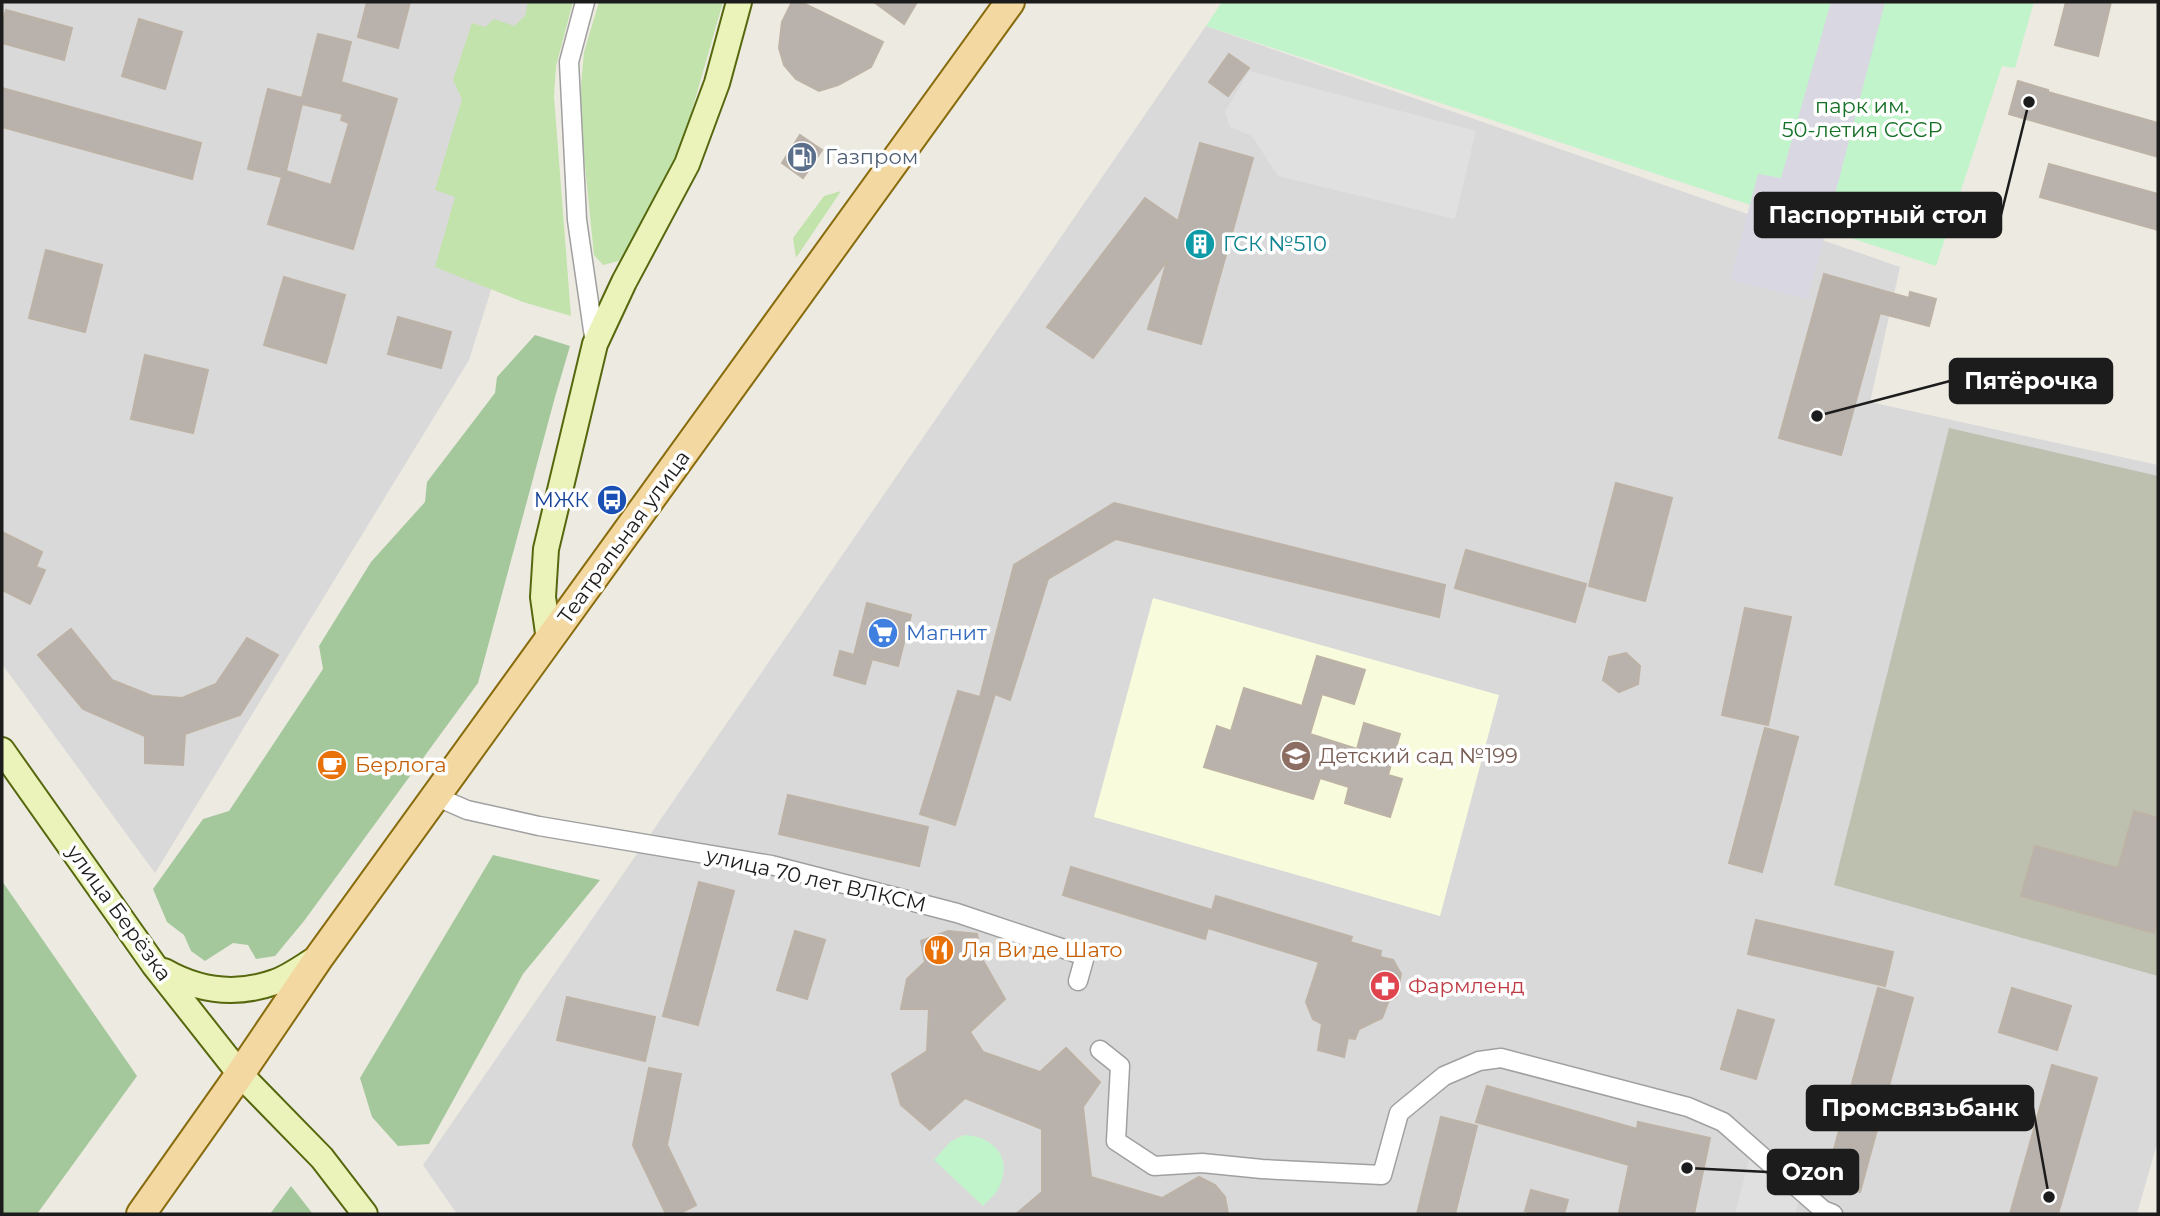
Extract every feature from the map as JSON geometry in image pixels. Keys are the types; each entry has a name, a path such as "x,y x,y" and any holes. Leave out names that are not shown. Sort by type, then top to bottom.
{"main road":[{"path":"549,640 543,597 546,549 595,344 624,282 687,164 717,83 739,2"},
{"name":"Театральная улица","path":"141,1214 320,956 1010,2"},
{"name":"улица Берёзка","path":"2,750 154,965 240,1074 321,1158 365,1214"},
{"path":"154,965 186,983 228,992 276,982 320,956"}],"street":[{"path":"585,2 569,62 577,220 595,344"},
{"name":"улица 70 лет ВЛКСМ","path":"435,796 467,810 539,826 771,865 957,913 1085,956 1078,981"},
{"path":"1100,1049 1120,1066 1116,1141 1154,1167 1202,1163 1382,1175 1399,1114 1444,1076 1479,1061 1502,1058 1688,1107 1723,1122 1823,1210 1833,1214"}],"shaded area":[{"path":"2,2 571,2 504,249 469,360 155,873 2,664"},
{"path":"1831,2 1885,2 1808,299 1730,280 1758,174 1781,178"},
{"path":"1206,26 1900,267 1870,402 2158,465 2158,1140 2137,1214 457,1214 423,1165"},
{"path":"1249,71 1476,131 1455,219 1278,176 1252,136 1230,127 1225,112"},
{"path":"1949,428 2158,476 2158,976 1834,885"},
{"name":"Детский сад №199","path":"1153,598 1499,695 1440,916 1094,817"},
{"path":"1751,1152 1801,1195 1795,1214 1735,1214"}],"green space":[{"path":"528,2 573,2 556,66 554,96 571,316 523,302 435,267 455,197 435,190 462,99 453,80 472,23 485,27 494,19 514,26 525,16"},
{"path":"599,2 723,2 682,145 657,198 619,261 603,265 594,255 579,107 584,52"},
{"name":"парк им. 50-летия СССР","path":"1222,2 2034,2 2015,68 2002,66 1936,266 1206,26"},
{"path":"841,191 796,258 793,238 824,196"},
{"path":"535,335 570,346 478,683 304,921 275,956 256,959 248,945 233,943 205,961 191,951 184,935 167,922 153,889 203,819 229,811 323,669 319,646 371,562 425,502 427,482 495,393 497,377"},
{"path":"493,855 600,880 523,974 429,1144 398,1146 372,1117 360,1078"},
{"path":"2,881 137,1076 37,1214 2,1214"},
{"path":"964,1135 975,1136 993,1145 1002,1159 1004,1168 998,1189 983,1206 934,1160 950,1142"},
{"path":"291,1186 313,1214 270,1214"}],"building":[{"path":"367,2 410,2 398,48 358,37"},
{"path":"792,2 801,2 883,42 871,67 838,85 819,91 796,79 784,65 779,48 782,22"},
{"path":"874,2 917,2 904,24"},
{"path":"2066,2 2111,2 2098,56 2055,45"},
{"path":"6,10 72,28 64,60 2,43 2,25"},
{"path":"139,19 182,32 165,89 122,76"},
{"path":"318,34 351,42 341,82 397,99 353,249 268,224 282,177 248,169 268,89 302,98","holes":["302,104 343,114 341,120 349,123 331,185 286,171"]},
{"path":"1229,54 1249,68 1228,96 1209,82"},
{"path":"2018,81 2158,123 2158,157 2009,114"},
{"path":"2,88 201,143 192,179 2,127"},
{"name":"Газпром","path":"800,135 822,150 803,178 782,163"},
{"path":"1200,143 1253,158 1201,344 1148,329 1167,261 1093,358 1047,327 1145,198 1178,221"},
{"path":"2049,164 2158,194 2158,230 2040,197"},
{"path":"46,250 102,265 85,332 29,318"},
{"path":"1824,274 1909,298 1910,292 1936,299 1929,326 1880,313 1841,455 1779,438"},
{"path":"284,277 345,295 326,363 264,345"},
{"path":"398,317 451,332 441,368 388,354"},
{"path":"145,355 208,370 193,433 131,419"},
{"path":"1616,483 1672,498 1645,601 1589,586"},
{"path":"1114,503 1445,585 1439,617 1116,539 1048,579 1010,700 995,694 955,825 920,814 958,691 980,697 1014,565"},
{"path":"2,532 42,552 36,567 45,570 30,604 2,590"},
{"path":"1466,550 1586,584 1575,622 1455,588"},
{"name":"Магнит","path":"867,603 911,615 898,666 872,659 865,684 834,675 840,651 854,655"},
{"path":"1745,608 1791,617 1768,725 1722,715"},
{"path":"71,629 112,680 152,696 182,698 216,684 247,638 278,655 240,715 185,734 183,765 145,763 145,736 83,709 38,655"},
{"path":"1626,653 1640,666 1638,684 1619,692 1603,680 1609,657"},
{"path":"1317,656 1365,670 1354,704 1322,694 1310,734 1357,749 1364,723 1400,734 1388,775 1402,779 1390,817 1345,803 1349,787 1320,778 1313,799 1204,767 1217,726 1231,731 1244,688 1302,706"},
{"path":"1765,728 1798,737 1762,872 1729,863"},
{"path":"788,795 928,827 919,866 779,834"},
{"path":"2134,811 2158,818 2158,918 2154,933 2021,896 2035,846 2118,868"},
{"path":"1071,867 1212,910 1216,896 1352,937 1350,942 1381,951 1380,957 1393,960 1401,974 1396,997 1389,1000 1382,1018 1359,1029 1355,1039 1348,1038 1344,1057 1318,1050 1322,1024 1313,1019 1306,1002 1319,962 1208,928 1205,939 1063,895"},
{"path":"699,882 734,891 698,1025 663,1016"},
{"path":"1756,920 1893,952 1885,986 1748,954"},
{"path":"795,931 825,940 807,999 777,990"},
{"path":"948,931 977,934 981,957 1005,999 970,1032 983,1052 1040,1072 1066,1048 1100,1082 1083,1107 1091,1177 1162,1198 1199,1177 1215,1185 1225,1197 1228,1214 1016,1214 1042,1192 1042,1129 965,1098 930,1130 901,1105 892,1074 927,1051 929,1009 901,1009 907,979 925,962 921,941"},
{"path":"1878,988 1913,998 1860,1192 1825,1182"},
{"path":"2012,988 2071,1006 2057,1050 1999,1032"},
{"path":"567,997 655,1017 645,1061 557,1040"},
{"path":"1738,1010 1774,1020 1756,1079 1721,1069"},
{"path":"2052,1065 2097,1078 2058,1214 2010,1214"},
{"path":"649,1068 681,1074 667,1145 696,1205 679,1214 666,1214 633,1145"},
{"path":"1487,1086 1637,1129 1638,1122 1710,1138 1694,1214 1619,1212 1629,1165 1476,1122"},
{"path":"1441,1117 1477,1126 1455,1214 1417,1214"},
{"path":"1531,1190 1568,1200 1564,1214 1525,1211"}],"place":[{"name":"Паспортный стол","path":"2029,102"},
{"name":"Газпром","path":"802,157"},
{"name":"ГСК №510","path":"1200,244"},
{"name":"Пятёрочка","path":"1817,416"},
{"name":"МЖК","path":"612,500"},
{"name":"Магнит","path":"883,633"},
{"name":"Детский сад №199","path":"1296,756"},
{"name":"Берлога","path":"332,765"},
{"name":"Ля Ви де Шато","path":"939,950"},
{"name":"Фармленд","path":"1385,986"},
{"name":"Ozon","path":"1687,1168"},
{"name":"Промсвязьбанк","path":"2049,1197"}]}
